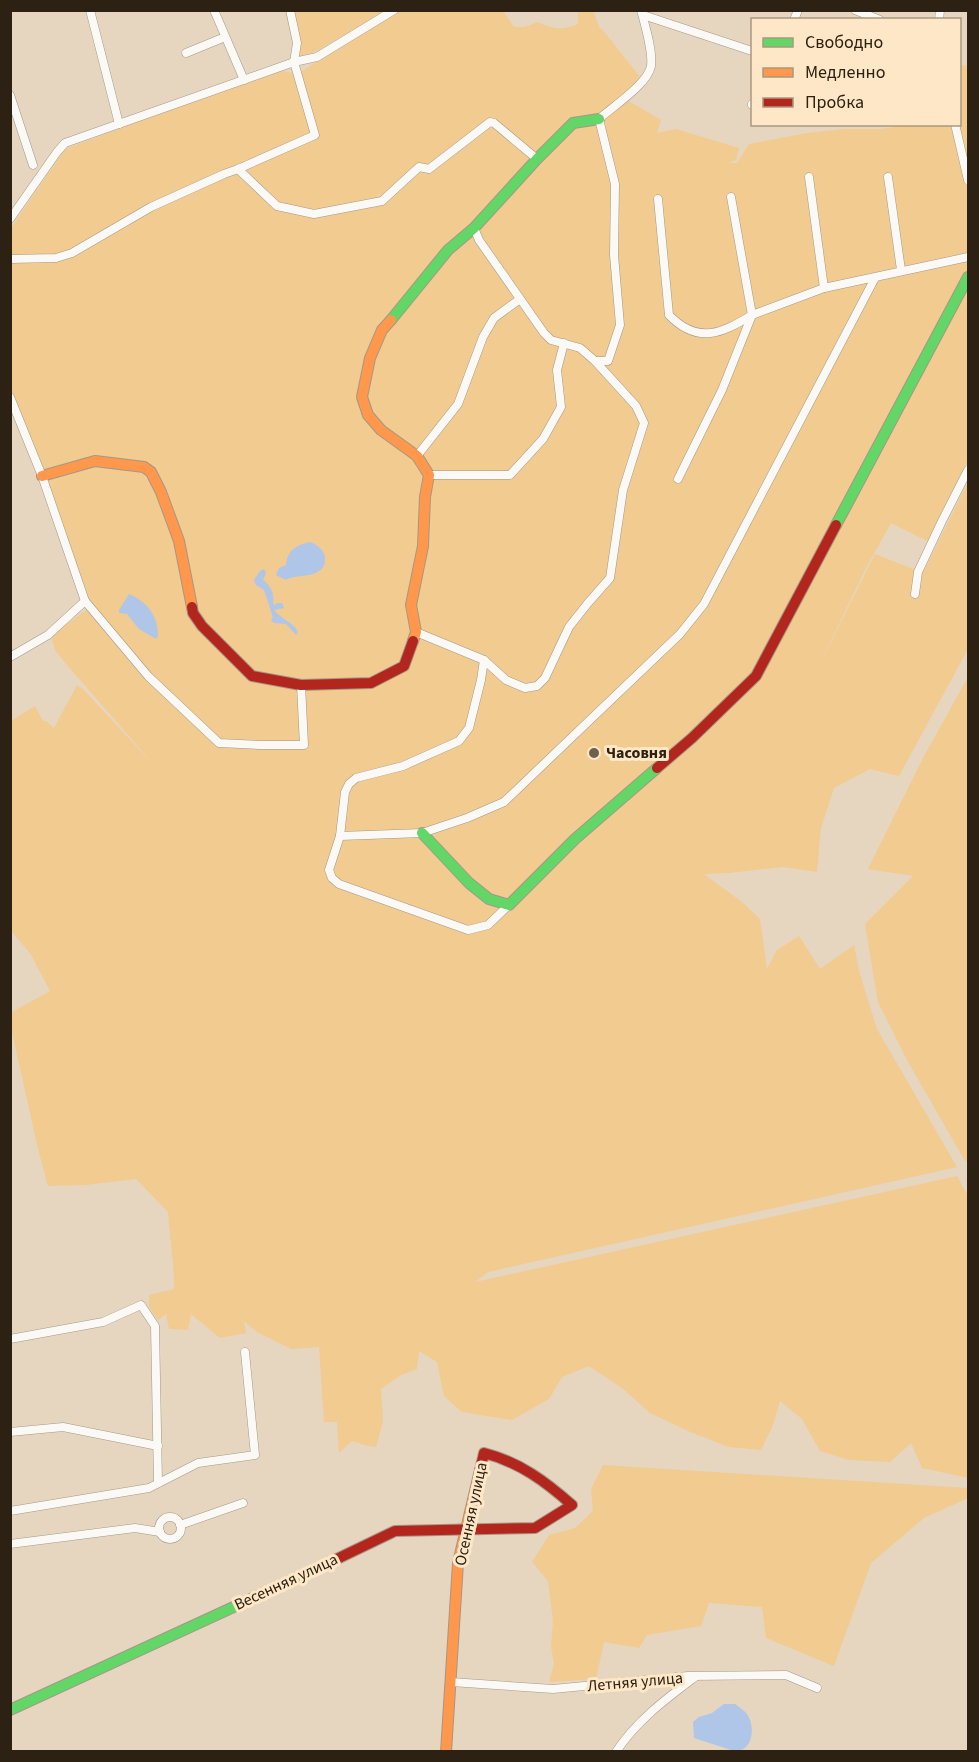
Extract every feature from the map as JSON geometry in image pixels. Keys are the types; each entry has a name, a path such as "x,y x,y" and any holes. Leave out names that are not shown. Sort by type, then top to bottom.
{"street":[{"path":"90,10 119,124"},
{"path":"214,10 243,80"},
{"path":"10,259 56,258 72,253 151,207 315,135 294,62 297,43 290,10"},
{"path":"10,219 65,144 294,62 317,57 394,10"},
{"path":"855,10 875,18"},
{"path":"642,13 751,50"},
{"path":"42,476 95,461 144,467 151,472 179,541 193,614 252,676 301,685 371,683 404,666 416,632 411,605 423,546 429,476 417,456 381,430 368,415 362,397 370,358 382,330 448,250 474,228 537,159 573,123 598,119 645,80 651,68 651,56 642,13"},
{"path":"186,53 225,37"},
{"path":"10,94 33,165"},
{"path":"595,361 608,361 620,325 614,255 615,184 598,119"},
{"path":"238,169 277,206 314,214 382,201 419,167 429,169 490,122 537,159"},
{"path":"956,126 969,180"},
{"path":"809,177 824,288"},
{"path":"888,177 901,270"},
{"path":"678,479 722,390 752,315 731,197"},
{"path":"658,199 669,315 677,323 692,331 711,334 729,329 752,315 824,288 969,257"},
{"path":"416,632 484,660 506,681 525,688 537,686 545,678 569,627 610,578 623,490 644,423 636,406 595,361 580,348 551,340 544,333 479,240 474,228"},
{"path":"484,660 468,728 459,741 403,766 356,778 349,784 345,792 340,836 329,870 332,878 339,884 468,930 488,926 575,839 692,738 756,676 969,277"},
{"path":"340,836 422,833 504,802 680,634 704,604 874,278"},
{"path":"417,456 458,404 483,337 494,318 520,299"},
{"path":"429,476 510,475 543,439 561,407 557,370 564,343"},
{"path":"10,398 42,476 85,601 148,676 219,743 304,745 301,685"},
{"path":"915,594 918,572 969,470"},
{"path":"10,657 48,635 85,601"},
{"path":"422,833 469,884 489,899 509,905"},
{"path":"10,1339 103,1322 141,1305 155,1326 158,1483"},
{"path":"10,1511 149,1488 198,1463 255,1455 245,1352"},
{"path":"10,1432 63,1427 158,1446"},
{"name":"Осенняя улица","path":"446,1752 458,1563 484,1453 504,1457 546,1481 572,1505"},
{"path":"180,1525 243,1503"},
{"name":"Весенняя улица","path":"10,1710 395,1531 535,1528 572,1505"},
{"path":"10,1544 135,1528 160,1532 165,1537 175,1537 180,1532 180,1525 176,1519 166,1517 159,1525 160,1532"},
{"path":"616,1752 622,1742 655,1707 696,1676"},
{"name":"Летняя улица","path":"451,1682 553,1689 696,1676 786,1676 817,1688"}],"shaded area":[{"path":"285,11 386,11 315,52 296,57"},
{"path":"400,11 503,11 514,27 525,27 538,22 553,28 563,28 578,24 578,11 593,11 600,29 640,77 627,100 661,120 657,133 676,129 739,148 736,160 728,163 737,163 749,144 808,133 902,126 961,126 961,65 968,66 968,460 927,541 891,523 865,570 816,672 875,554 923,573 968,482 968,649 899,776 870,769 834,788 821,828 817,872 783,867 704,874 742,902 760,919 767,969 777,950 799,936 820,969 854,945 859,971 877,1029 957,1167 488,1272 475,1282 957,1176 968,1196 968,1478 922,1468 911,1443 890,1462 849,1460 820,1451 802,1419 780,1401 773,1425 761,1450 728,1447 650,1413 622,1388 589,1366 562,1377 549,1399 512,1420 462,1412 444,1396 437,1362 419,1351 417,1369 401,1375 381,1389 383,1421 376,1447 352,1441 339,1453 337,1422 324,1422 319,1347 291,1349 257,1332 244,1321 246,1333 220,1338 191,1314 188,1330 169,1329 166,1314 158,1320 149,1307 149,1295 174,1289 168,1212 136,1179 85,1185 48,1186 11,1028 10,1013 50,991 30,953 11,931 11,721 35,706 43,721 54,728 77,685 154,765 55,650 51,636 86,610 11,399 11,228 65,149 224,90 283,71 297,74"},
{"path":"968,677 968,1161 965,1161 907,1060 878,1002 865,924 913,876 868,869 923,758"},
{"path":"603,1465 968,1488 968,1498 924,1518 871,1563 834,1666 766,1638 762,1607 709,1603 701,1626 647,1635 639,1648 604,1642 596,1679 549,1682 554,1664 551,1646 553,1621 548,1581 532,1562 549,1535 575,1528 593,1511 591,1489"}],"water":[{"path":"311,542 324,554 325,560 320,571 286,580 276,575 279,568 286,565 291,551"},
{"path":"264,569 266,573 263,580 271,590 274,605 282,603 284,608 274,610 296,629 298,632 296,635 286,624 271,621 273,617 264,590 256,585 254,580"},
{"path":"129,594 146,605 154,616 158,636 156,639 139,629 127,614 119,613"},
{"path":"724,1704 735,1704 750,1719 751,1738 749,1743 740,1750 734,1751 694,1738 693,1722"}],"traffic: fast":[{"path":"391,320 448,250 474,228 573,123 599,119"},
{"path":"836,525 968,277"},
{"path":"422,833 469,883 489,899 509,905 575,839 657,768"},
{"path":"10,1710 314,1570"}],"traffic: slow":[{"path":"391,320 382,330 370,358 362,397 368,415 381,430 417,456 429,475 425,497 423,546 411,605 416,632 413,641"},
{"path":"42,476 95,461 144,467 151,472 179,541 192,607"},
{"path":"446,1752 458,1563 480,1470"}],"traffic: jam":[{"path":"657,768 692,738 756,676 836,525"},
{"path":"192,607 193,613 202,626 252,676 301,685 371,683 404,666 413,641"},
{"path":"314,1570 395,1531 535,1528 572,1505 531,1473 497,1457 484,1453 480,1470"}],"place":[{"name":"Часовня","path":"594,753"}]}
